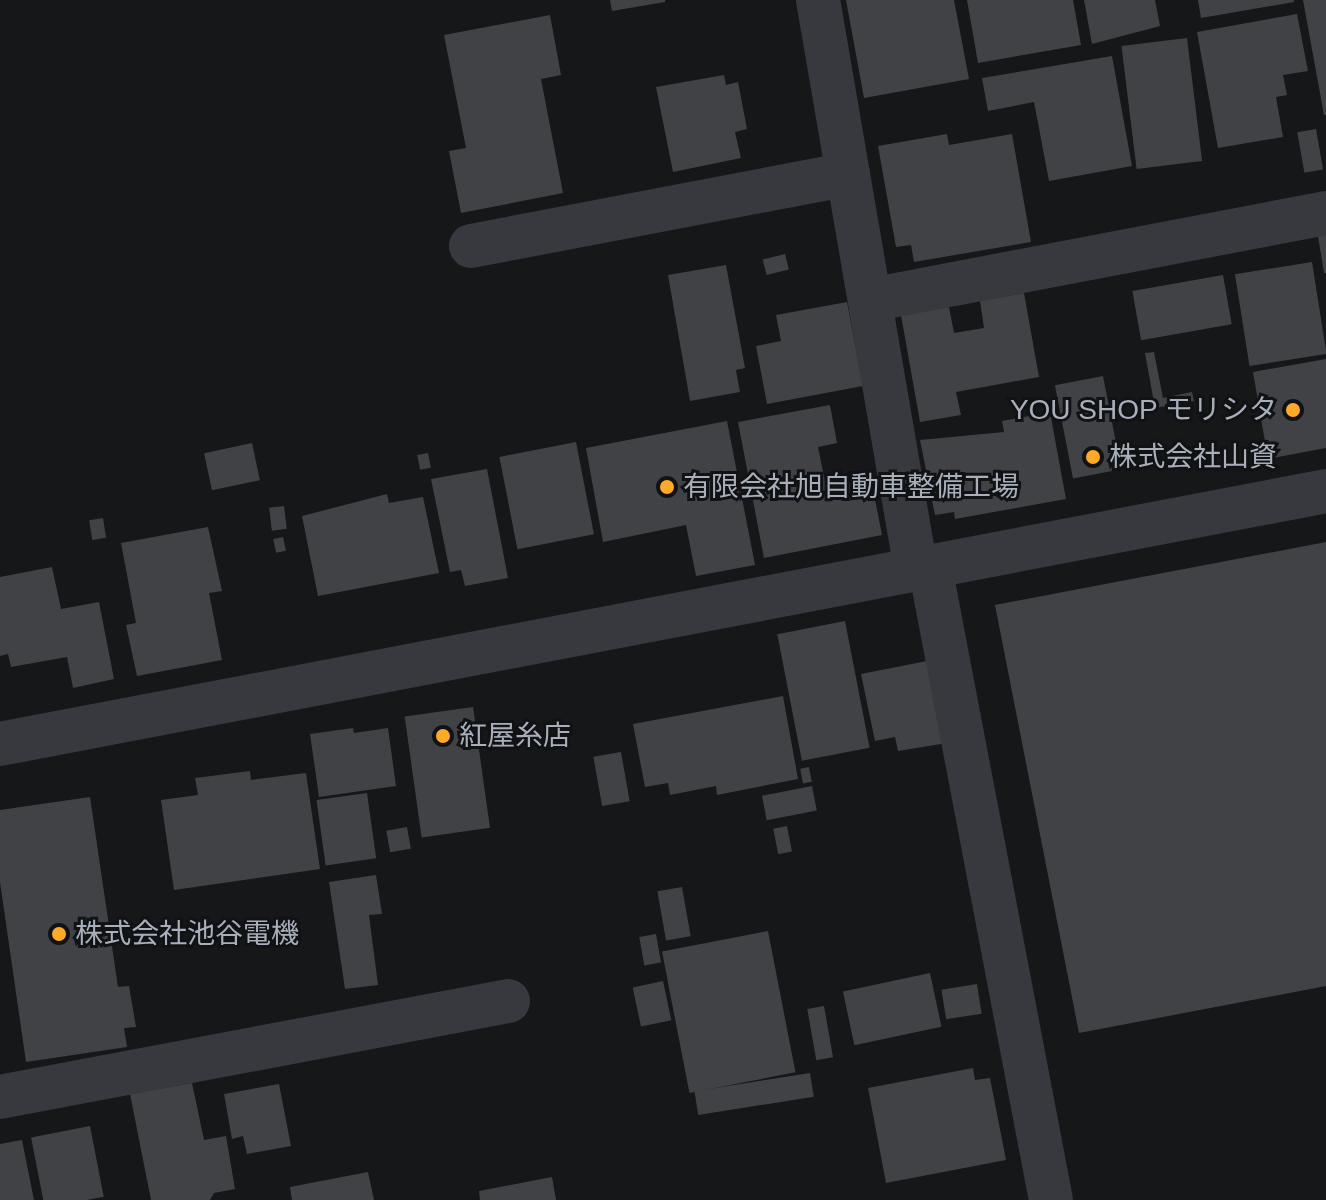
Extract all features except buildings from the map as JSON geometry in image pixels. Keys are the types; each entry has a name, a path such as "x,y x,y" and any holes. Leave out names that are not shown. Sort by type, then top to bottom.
{"street":[{"path":"818,0 870,300 1051,1200"},
{"path":"471,246 848,174"},
{"path":"870,300 1326,213"},
{"path":"0,744 1326,491"},
{"path":"0,1097 508,1001"}],"place":[{"name":"YOU SHOP モリシタ","path":"1293,410"},
{"name":"株式会社山資","path":"1093,457"},
{"name":"有限会社旭自動車整備工場","path":"667,487"},
{"name":"紅屋糸店","path":"443,736"},
{"name":"株式会社池谷電機","path":"59,934"}]}
